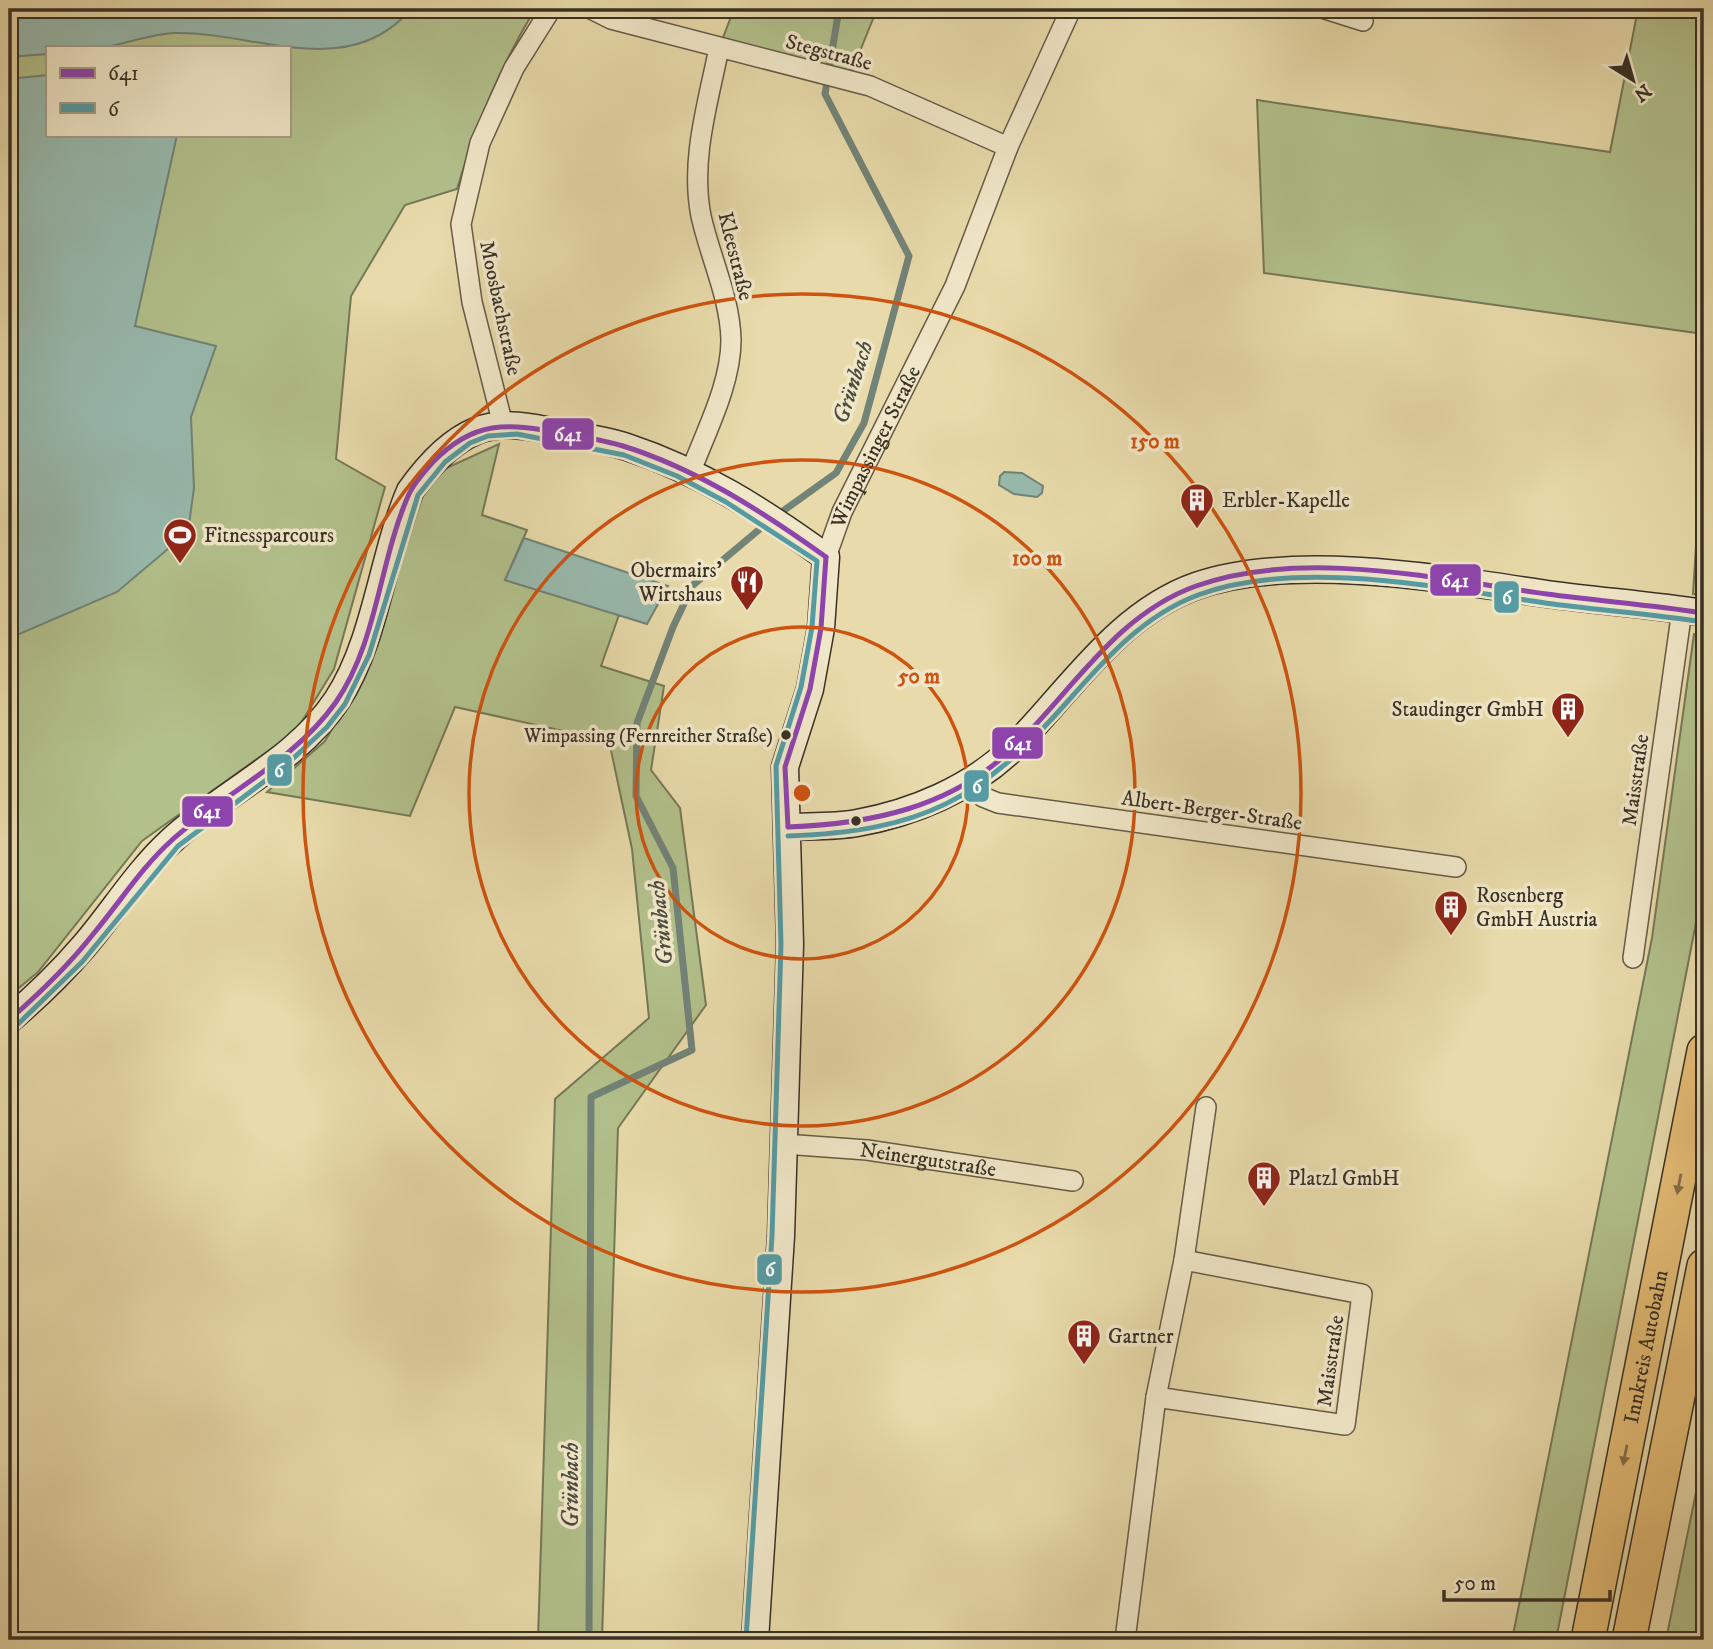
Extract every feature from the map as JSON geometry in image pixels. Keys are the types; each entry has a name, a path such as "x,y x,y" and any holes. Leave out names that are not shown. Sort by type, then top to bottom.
{"highway":[{"name":"Innkreis Autobahn","path":"1588,1640 1704,1051"},
{"name":"Innkreis Autobahn","path":"1629,1640 1704,1266"}],"street":[{"name":"Moosbachstraße","path":"503,425 472,302 461,224 480,143 514,68 551,9"},
{"name":"Stegstraße","path":"592,9 611,19 847,78 1008,147"},
{"name":"Wimpassinger Straße","path":"9,1020 43,990 85,945 146,866 174,839 309,735 337,699 360,652 410,491 423,472 450,446 477,430 503,425 538,428 625,446 691,471 759,510 826,557 842,512 955,286 1008,147 1070,9"},
{"path":"1325,9 1363,21"},
{"name":"Kleestraße","path":"691,471 726,376 731,341 727,305 701,215 698,181 699,144 719,48"},
{"path":"755,1640 780,1261 790,944 785,767 810,689 821,628 826,557"},
{"path":"788,827 856,823 942,797 970,782 1010,750 1119,634 1155,608 1195,586 1234,576 1301,570 1412,575 1693,611"},
{"name":"Maisstraße","path":"1633,957 1693,611"},
{"name":"Albert-Berger-Straße","path":"970,782 983,797 998,803 1455,867"},
{"path":"1125,1640 1156,1397 1184,1260 1206,1107"},
{"name":"Neinergutstraße","path":"784,1144 867,1150 1073,1181"},
{"name":"Maisstraße","path":"1156,1397 1345,1425 1362,1294 1184,1260"}],"green space":[{"path":"9,9 535,9 490,96 457,189 405,205 351,296 336,459 385,487 334,669 296,731 142,841 38,972 9,996"},
{"path":"734,9 877,9 852,71 719,48"},
{"path":"1638,9 1704,9 1704,334 1264,273 1257,100 1610,152"},
{"path":"1704,418 1704,596 1693,594"},
{"path":"499,444 482,515 527,530 505,580 619,615 601,666 664,686 651,770 680,808 706,1005 618,1128 602,1640 538,1640 555,1099 649,1018 632,849 609,741 455,707 410,816 267,792 325,741 367,669 429,476"},
{"path":"1694,634 1704,635 1704,869 1695,928 1556,1640 1512,1640 1652,938"},
{"path":"1704,1453 1704,1640 1666,1640"}],"water":[{"path":"9,9 411,9 386,31 359,44 329,49 299,48 205,34 174,33 109,46 46,46 46,54 9,57"},
{"path":"46,75 46,136 177,136 135,326 216,346 191,417 194,488 188,532 117,592 19,634 9,644 9,79"},
{"path":"1004,472 1022,473 1043,486 1042,493 1037,497 1014,494 999,485 1000,476"},
{"path":"524,538 668,586 647,624 505,580"}],"waterway":[{"name":"Grünbach","path":"776,516 836,473 864,423 909,256 825,94 839,9"},
{"name":"Grünbach","path":"589,1640 591,1097 692,1050 673,868 636,796 637,723 673,627 693,585 767,523"}],"transit line":[{"name":"641","path":"9,1020 75,956 161,850 280,759 319,723 336,702 361,653 391,546 409,494 433,462 463,438 492,428 524,427 623,446 677,467 729,493 826,557"},
{"name":"6","path":"15,1027 82,962 178,846 286,765 327,727 345,704 369,655 418,495 445,462 470,443 488,436 517,434 624,455 677,476 726,502 817,561 812,627 801,687 776,766 781,944 772,1236 746,1639"},
{"name":"641","path":"788,827 785,767 810,689 821,628 826,557"},
{"name":"641","path":"788,827 879,817 936,799 962,786 1012,749 1096,657 1141,616 1167,599 1196,586 1237,575 1280,569 1370,570 1704,613"},
{"name":"6","path":"788,836 876,827 945,804 1006,764 1111,654 1143,626 1160,614 1198,595 1237,584 1325,577 1370,580 1703,622"}],"place":[{"name":"Erbler-Kapelle","path":"1197,530"},
{"name":"Fitnessparcours","path":"180,565"},
{"name":"Obermairs' Wirtshaus","path":"747,612"},
{"name":"Wimpassing (Fernreither Straße)","path":"786,735"},
{"name":"Staudinger GmbH","path":"1568,739"},
{"name":"Rosenberg GmbH Austria","path":"1451,937"},
{"name":"Platzl GmbH","path":"1264,1208"},
{"name":"Gartner","path":"1084,1366"}]}
